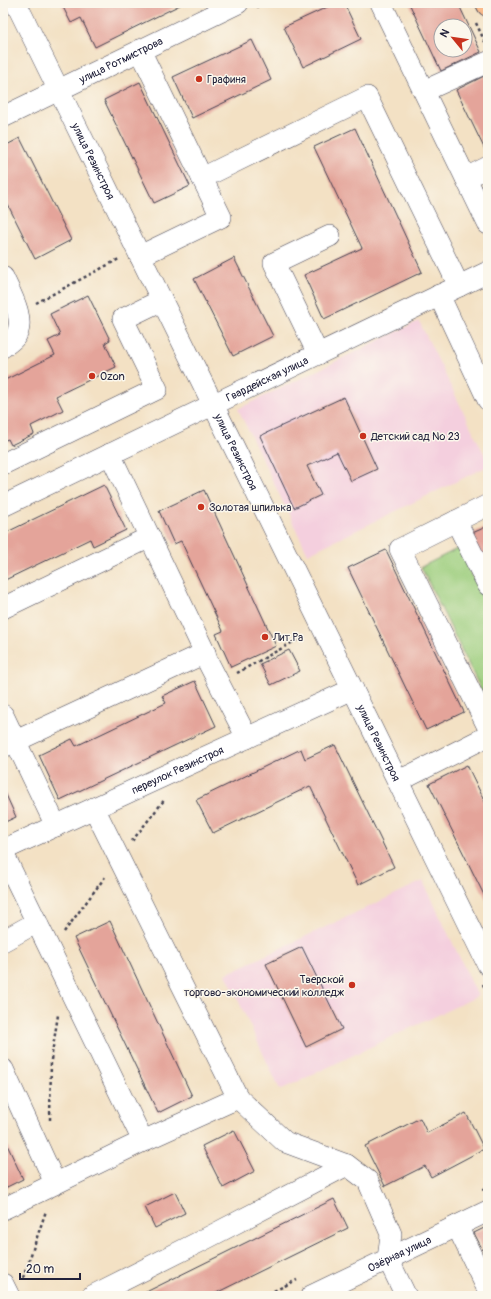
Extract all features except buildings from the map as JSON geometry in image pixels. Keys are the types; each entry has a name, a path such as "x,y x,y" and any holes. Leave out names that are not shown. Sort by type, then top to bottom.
{"street":[{"name":"улица Резинстроя","path":"16,3 58,90 132,256 162,300 488,965"},
{"name":"улица Ротмистрова","path":"3,117 238,3"},
{"path":"381,3 488,224"},
{"path":"132,256 221,217 140,50"},
{"path":"424,91 487,53"},
{"path":"202,178 367,97 459,286"},
{"path":"466,178 488,167"},
{"path":"318,354 274,263 330,236"},
{"name":"Гвардейская улица","path":"3,506 488,272"},
{"path":"3,277 15,303 20,324 16,336 3,347"},
{"path":"439,296 488,400"},
{"path":"3,464 157,388 123,319 162,300"},
{"path":"110,454 207,660 247,738"},
{"path":"488,505 400,549 488,728"},
{"path":"456,521 488,585"},
{"path":"3,608 150,537"},
{"path":"9,744 205,653"},
{"name":"переулок Резинстроя","path":"3,850 353,689"},
{"path":"3,715 9,744 56,826"},
{"path":"398,781 488,736"},
{"path":"94,808 238,1098 285,1142 348,1165 368,1181 392,1234 388,1259 406,1296"},
{"path":"3,853 143,1141"},
{"path":"3,941 36,922"},
{"path":"3,1069 55,1183"},
{"path":"3,1210 55,1183 143,1141 238,1098"},
{"path":"92,1296 348,1165"},
{"name":"Озёрная улица","path":"311,1296 488,1211"},
{"path":"457,1226 488,1290"},
{"path":"3,1284 9,1296"}],"path":[{"path":"483,8 487,53"},
{"path":"17,313 132,256"},
{"path":"219,683 310,633"}],"shaded area":[{"name":"Детский сад № 23","path":"419,321 488,462 488,466 308,554 238,409"},
{"name":"Тверской торгово-экономический колледж","path":"423,881 478,996 280,1090 226,974"}],"green space":[{"path":"459,548 488,608 488,704 421,567"}],"place":[{"name":"Графиня","path":"199,79"},
{"name":"Ozon","path":"92,376"},
{"name":"Детский сад № 23","path":"363,436"},
{"name":"Золотая шпилька","path":"201,507"},
{"name":"Лит.Ра","path":"265,637"},
{"name":"Тверской торгово-экономический колледж","path":"352,985"}]}
